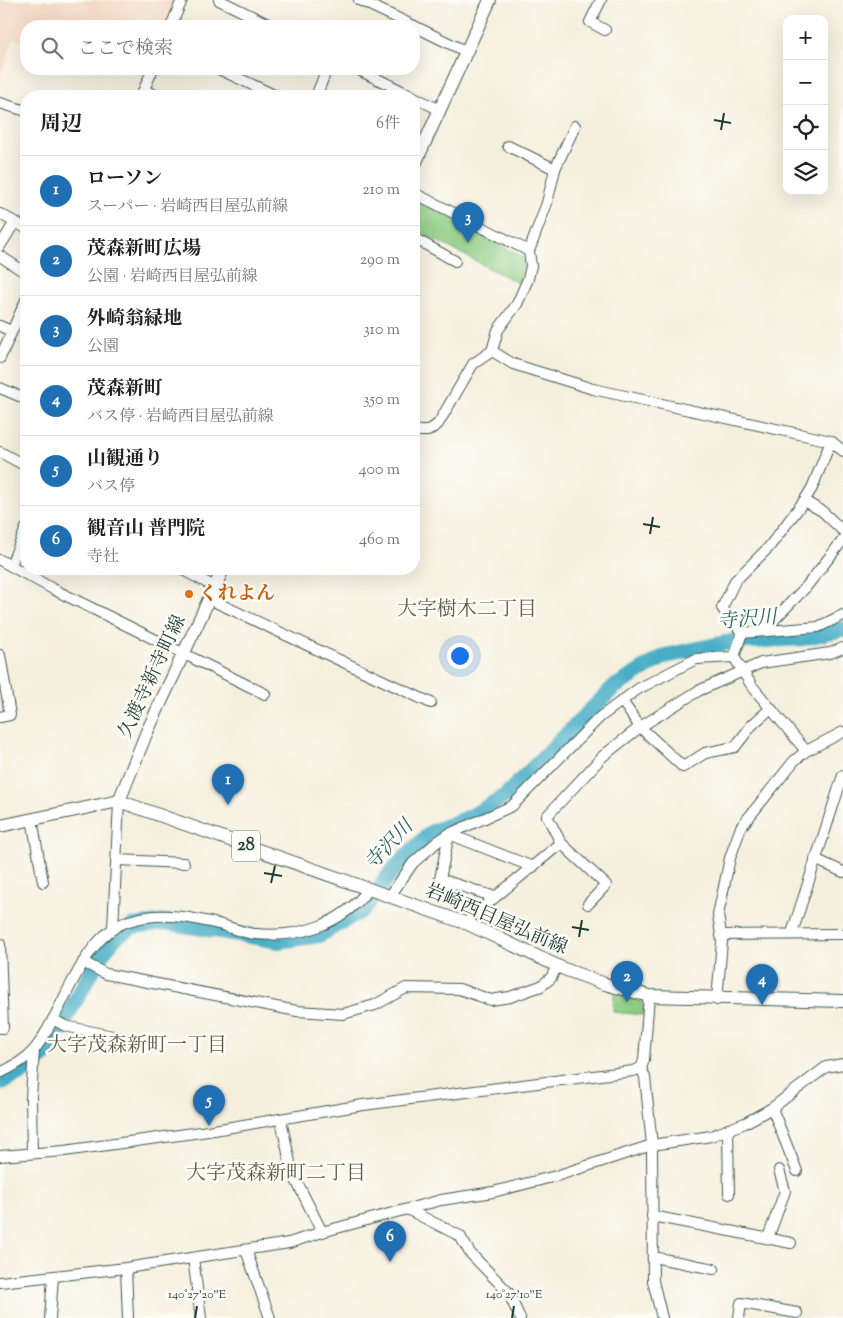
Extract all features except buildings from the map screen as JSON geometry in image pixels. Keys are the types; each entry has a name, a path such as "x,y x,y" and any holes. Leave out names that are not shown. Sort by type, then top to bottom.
{"main road":[{"path":"420,153 490,0"},
{"name":"久渡寺新寺町線","path":"119,801 146,734 220,575"},
{"path":"0,826 119,801"},
{"name":"岩崎西目屋弘前線","path":"119,801 468,924 557,966 605,984 650,996 717,1000 843,1001"}],"street":[{"path":"174,20 182,0"},
{"path":"219,0 260,20"},
{"path":"359,0 401,20"},
{"path":"601,0 590,22 605,30"},
{"path":"420,29 467,52"},
{"path":"144,90 150,75"},
{"path":"232,75 263,90"},
{"path":"318,90 324,75"},
{"path":"369,75 399,90"},
{"path":"420,100 440,110"},
{"path":"0,102 20,109"},
{"path":"420,431 428,431 438,424 473,364 492,351 498,330 517,304 528,279 531,266 529,251 548,203 555,169 575,126"},
{"path":"508,146 555,169"},
{"path":"420,196 529,251"},
{"path":"0,214 20,225"},
{"path":"0,246 15,222"},
{"path":"420,241 455,260"},
{"path":"0,256 20,269"},
{"path":"0,358 20,312"},
{"path":"0,326 11,331"},
{"path":"492,351 513,364 593,389 831,441 843,451"},
{"path":"0,388 20,396"},
{"path":"741,635 722,608 735,581 769,547 804,501 812,488 831,441"},
{"path":"0,452 20,463"},
{"path":"804,501 822,511 843,531"},
{"path":"763,631 806,587 843,540"},
{"path":"11,565 20,543"},
{"path":"0,560 20,570"},
{"path":"28,575 265,694"},
{"path":"192,575 215,587"},
{"path":"209,599 431,703"},
{"path":"741,635 763,631 818,627 843,615"},
{"path":"741,635 734,656 742,672 806,751"},
{"path":"588,904 606,885 561,844 547,816 603,756 640,727 698,691 761,663 830,653 843,648"},
{"path":"0,655 10,715 0,717"},
{"path":"389,896 413,863 449,834 512,806 600,717 638,689 696,659 734,656"},
{"path":"622,701 640,727 683,767 705,753 734,747 752,725 771,708"},
{"path":"717,1000 721,935 718,915 730,858 741,826 794,761 806,751 838,734 843,744"},
{"path":"792,933 843,775"},
{"path":"113,929 119,801"},
{"path":"32,819 43,882"},
{"path":"449,834 532,867"},
{"path":"449,834 440,879 495,897"},
{"path":"468,924 471,917 561,844"},
{"path":"815,859 843,872"},
{"path":"117,860 184,863"},
{"path":"0,1074 19,1064 34,1050 88,965 97,944 113,929 126,921 172,914 254,934 287,934 313,930 338,918 356,905 371,890"},
{"path":"721,935 843,934"},
{"path":"0,944 2,1019 2,1028 0,1028"},
{"path":"88,965 106,974 297,1011 343,1014 375,1005 406,988 459,989 491,1000 510,997 541,986 551,978 557,966"},
{"path":"650,996 644,1060 641,1068 645,1076 652,1145 654,1282 662,1318"},
{"path":"53,1019 65,1026 127,1039"},
{"path":"32,1153 32,1072 34,1050"},
{"path":"0,1282 126,1268 289,1243 322,1232 441,1200 493,1192 556,1176 652,1145 711,1136 745,1123 772,1108 816,1073 834,1064 843,1064"},
{"path":"0,1156 74,1150 281,1120 363,1105 577,1079 633,1071 641,1068"},
{"path":"772,1108 797,1171"},
{"path":"281,1120 292,1172 322,1232"},
{"path":"728,1129 729,1194"},
{"path":"768,1238 785,1191 779,1170"},
{"path":"409,1210 460,1236 470,1253 508,1292 520,1318"},
{"path":"652,1216 791,1243"},
{"path":"246,1250 270,1318"},
{"path":"653,1257 714,1269"},
{"path":"194,1258 201,1318"},
{"path":"126,1268 128,1318"},
{"path":"50,1318 53,1277"},
{"path":"738,1318 741,1303 797,1313"}],"shaded area":[{"path":"0,0 177,0 169,20 20,20 20,40 14,38 0,77"}],"green space":[{"path":"420,201 523,257 523,269 518,283 420,232"},
{"path":"614,993 637,998 644,1006 643,1015 613,1012"}],"waterway":[{"name":"寺沢川","path":"0,1083 21,1073 44,1056 103,952 117,936 133,926 166,922 279,941 319,935 364,909 392,871 430,833 472,816 505,796 613,688 665,656 730,642 803,638 843,629"}],"place":[{"name":"外崎翁緑地","path":"468,243"},
{"name":"くれよん","path":"189,594"},
{"name":"ローソン","path":"228,805"},
{"name":"茂森新町広場","path":"627,1002"},
{"name":"茂森新町","path":"762,1005"},
{"name":"山観通り","path":"209,1126"},
{"name":"観音山 普門院","path":"390,1262"}],"district":[{"name":"大字樹木二丁目","path":"467,610"},
{"name":"大字茂森新町一丁目","path":"137,1046"},
{"name":"大字茂森新町二丁目","path":"276,1174"}]}
